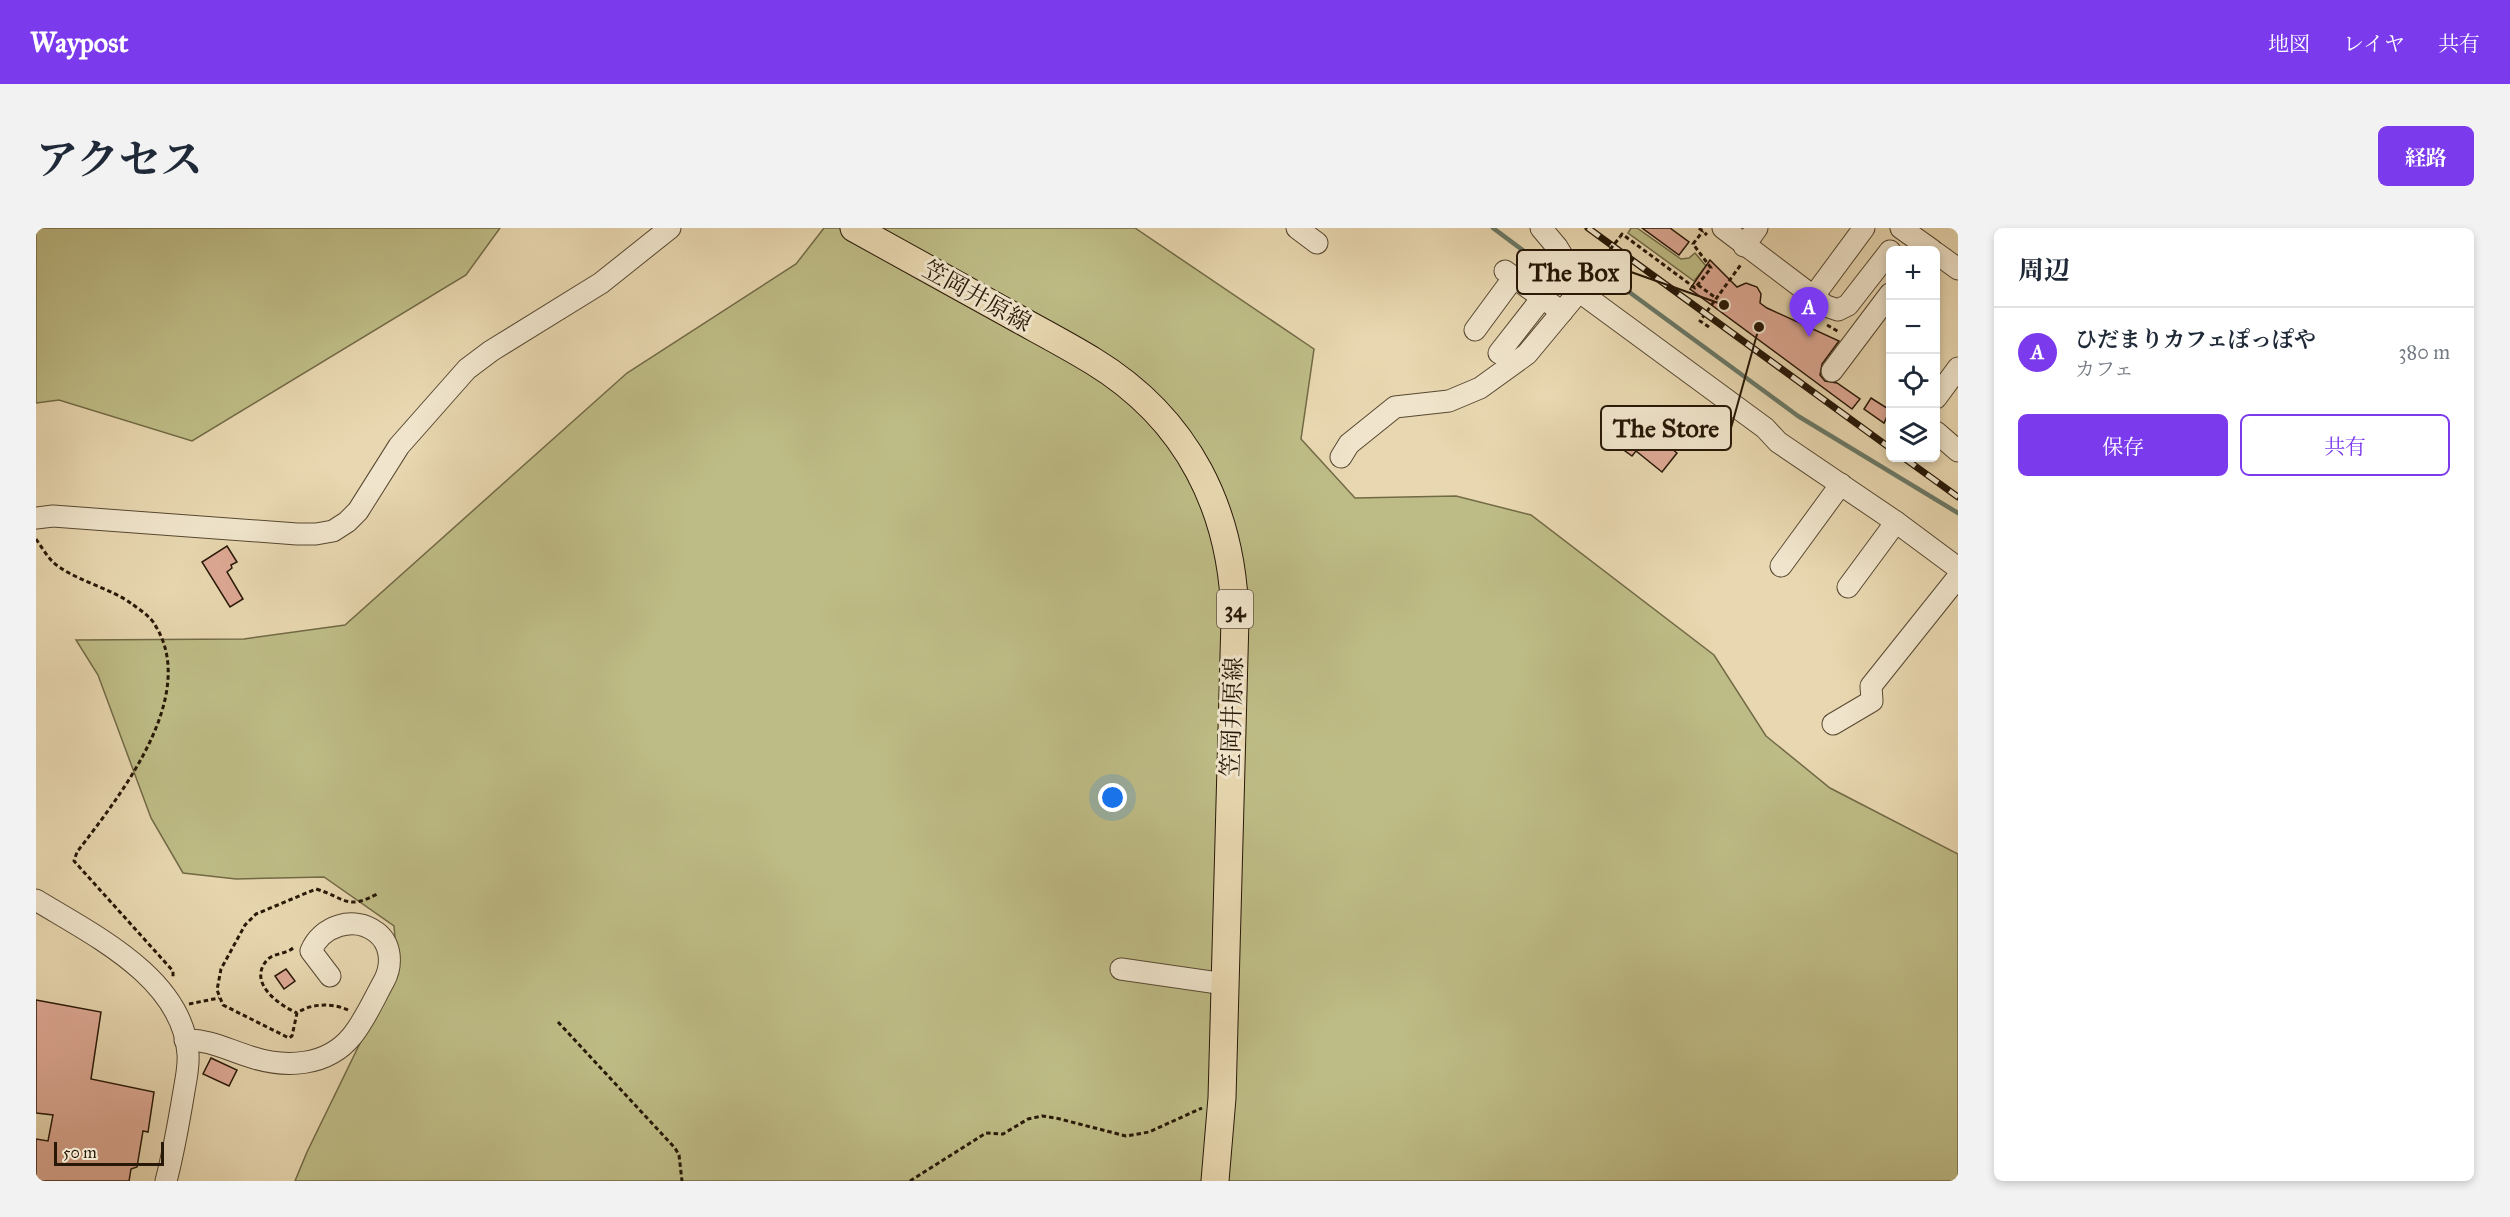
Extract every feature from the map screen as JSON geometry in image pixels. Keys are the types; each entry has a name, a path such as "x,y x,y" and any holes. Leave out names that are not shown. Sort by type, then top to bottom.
{"main road":[{"name":"笠岡井原線","path":"854,228 1094,362 1131,389 1161,415 1181,442 1214,498 1234,581 1222,1098 1215,1181"}],"street":[{"path":"36,518 53,516 297,534 333,531 358,511 399,446 467,369 491,351 601,283 670,228"},
{"path":"1297,228 1317,243"},
{"path":"1541,228 1557,247 1588,298 1765,428 1778,442 1896,522 1958,568"},
{"path":"1743,254 1757,228"},
{"path":"1813,297 1864,228"},
{"path":"1713,230 1743,254 1832,310 1844,309 1886,257"},
{"path":"1894,246 1904,230 1924,246"},
{"path":"1940,257 1958,269"},
{"path":"1475,330 1510,274 1562,312"},
{"path":"1341,457 1349,444 1395,407 1449,400 1480,388 1527,354 1581,289"},
{"path":"1499,353 1542,298"},
{"path":"1832,371 1886,299"},
{"path":"1940,391 1958,368"},
{"path":"1940,436 1958,451"},
{"path":"1781,566 1841,484"},
{"path":"1848,587 1896,522"},
{"path":"1833,724 1872,701 1871,686 1958,577"},
{"path":"36,900 135,964 170,1002 185,1040 188,1055 177,1140 166,1181"},
{"path":"185,1040 205,1040 277,1064 312,1061 339,1048 351,1038 387,975 390,961 387,946 381,936 370,927 355,923 341,924 328,931 311,951 330,976"},
{"path":"1121,969 1225,984"}],"path":[{"path":"1594,266 1596,267 1622,234 1695,288 1711,268 1693,244 1713,230"},
{"path":"1709,327 1700,321 1743,254"},
{"path":"1698,285 1716,298"},
{"path":"36,538 52,561 130,602 155,624 169,661 166,691 154,737 120,795 77,852 74,861 173,971 173,983 163,993"},
{"path":"363,1018 339,1006 307,1007 297,1013 292,1036 289,1038 223,1005 218,990 220,969 245,925 256,914 316,889 338,900 356,903 379,893"},
{"path":"184,1006 219,998"},
{"path":"558,1022 675,1148 679,1155 682,1181"},
{"path":"910,1181 986,1133 1003,1134 1028,1119 1042,1116 1056,1118 1126,1136 1149,1132 1222,1098"}],"shaded area":[{"path":"36,228 500,228 466,275 192,441 59,400 36,403"},
{"path":"824,228 1135,228 1314,349 1301,439 1355,498 1456,496 1531,515 1714,655 1766,736 1830,788 1958,854 1958,1181 295,1181 383,996 398,973 394,926 324,877 236,879 183,873 151,818 98,675 76,640 244,639 345,625 627,373 796,264"},
{"path":"1631,228 1637,228 1681,259 1689,258 1695,253 1706,266 1694,281 1628,233"}],"building":[{"path":"1642,228 1670,228 1689,242 1679,255"},
{"path":"1710,260 1737,287 1746,283 1757,287 1761,294 1760,303 1767,308 1839,341 1822,364 1820,375 1825,381 1837,383 1860,399 1852,409 1690,289"},
{"path":"1871,398 1886,407 1884,423 1864,409"},
{"path":"1634,418 1677,453 1662,472 1636,451 1632,456 1621,448 1625,442 1619,437"},
{"path":"227,546 237,562 231,565 232,568 227,572 243,599 230,607 202,562"},
{"path":"286,969 295,981 284,989 275,976"},
{"path":"36,1000 101,1012 91,1079 154,1092 148,1132 143,1131 137,1167 131,1169 129,1181 36,1181 36,1139 48,1141 53,1115 36,1113"},
{"path":"211,1058 237,1070 229,1086 203,1074"}],"waterway":[{"path":"1493,228 1560,278"},
{"path":"1606,275 1798,416 1958,513"}],"railway":[{"path":"1588,228 1886,445"},
{"path":"1910,462 1958,497"}],"place":[{"name":"The Box","path":"1724,305"},
{"name":"The Store","path":"1759,327"},
{"name":"ひだまりカフェぽっぽや","path":"1809,337"}]}
